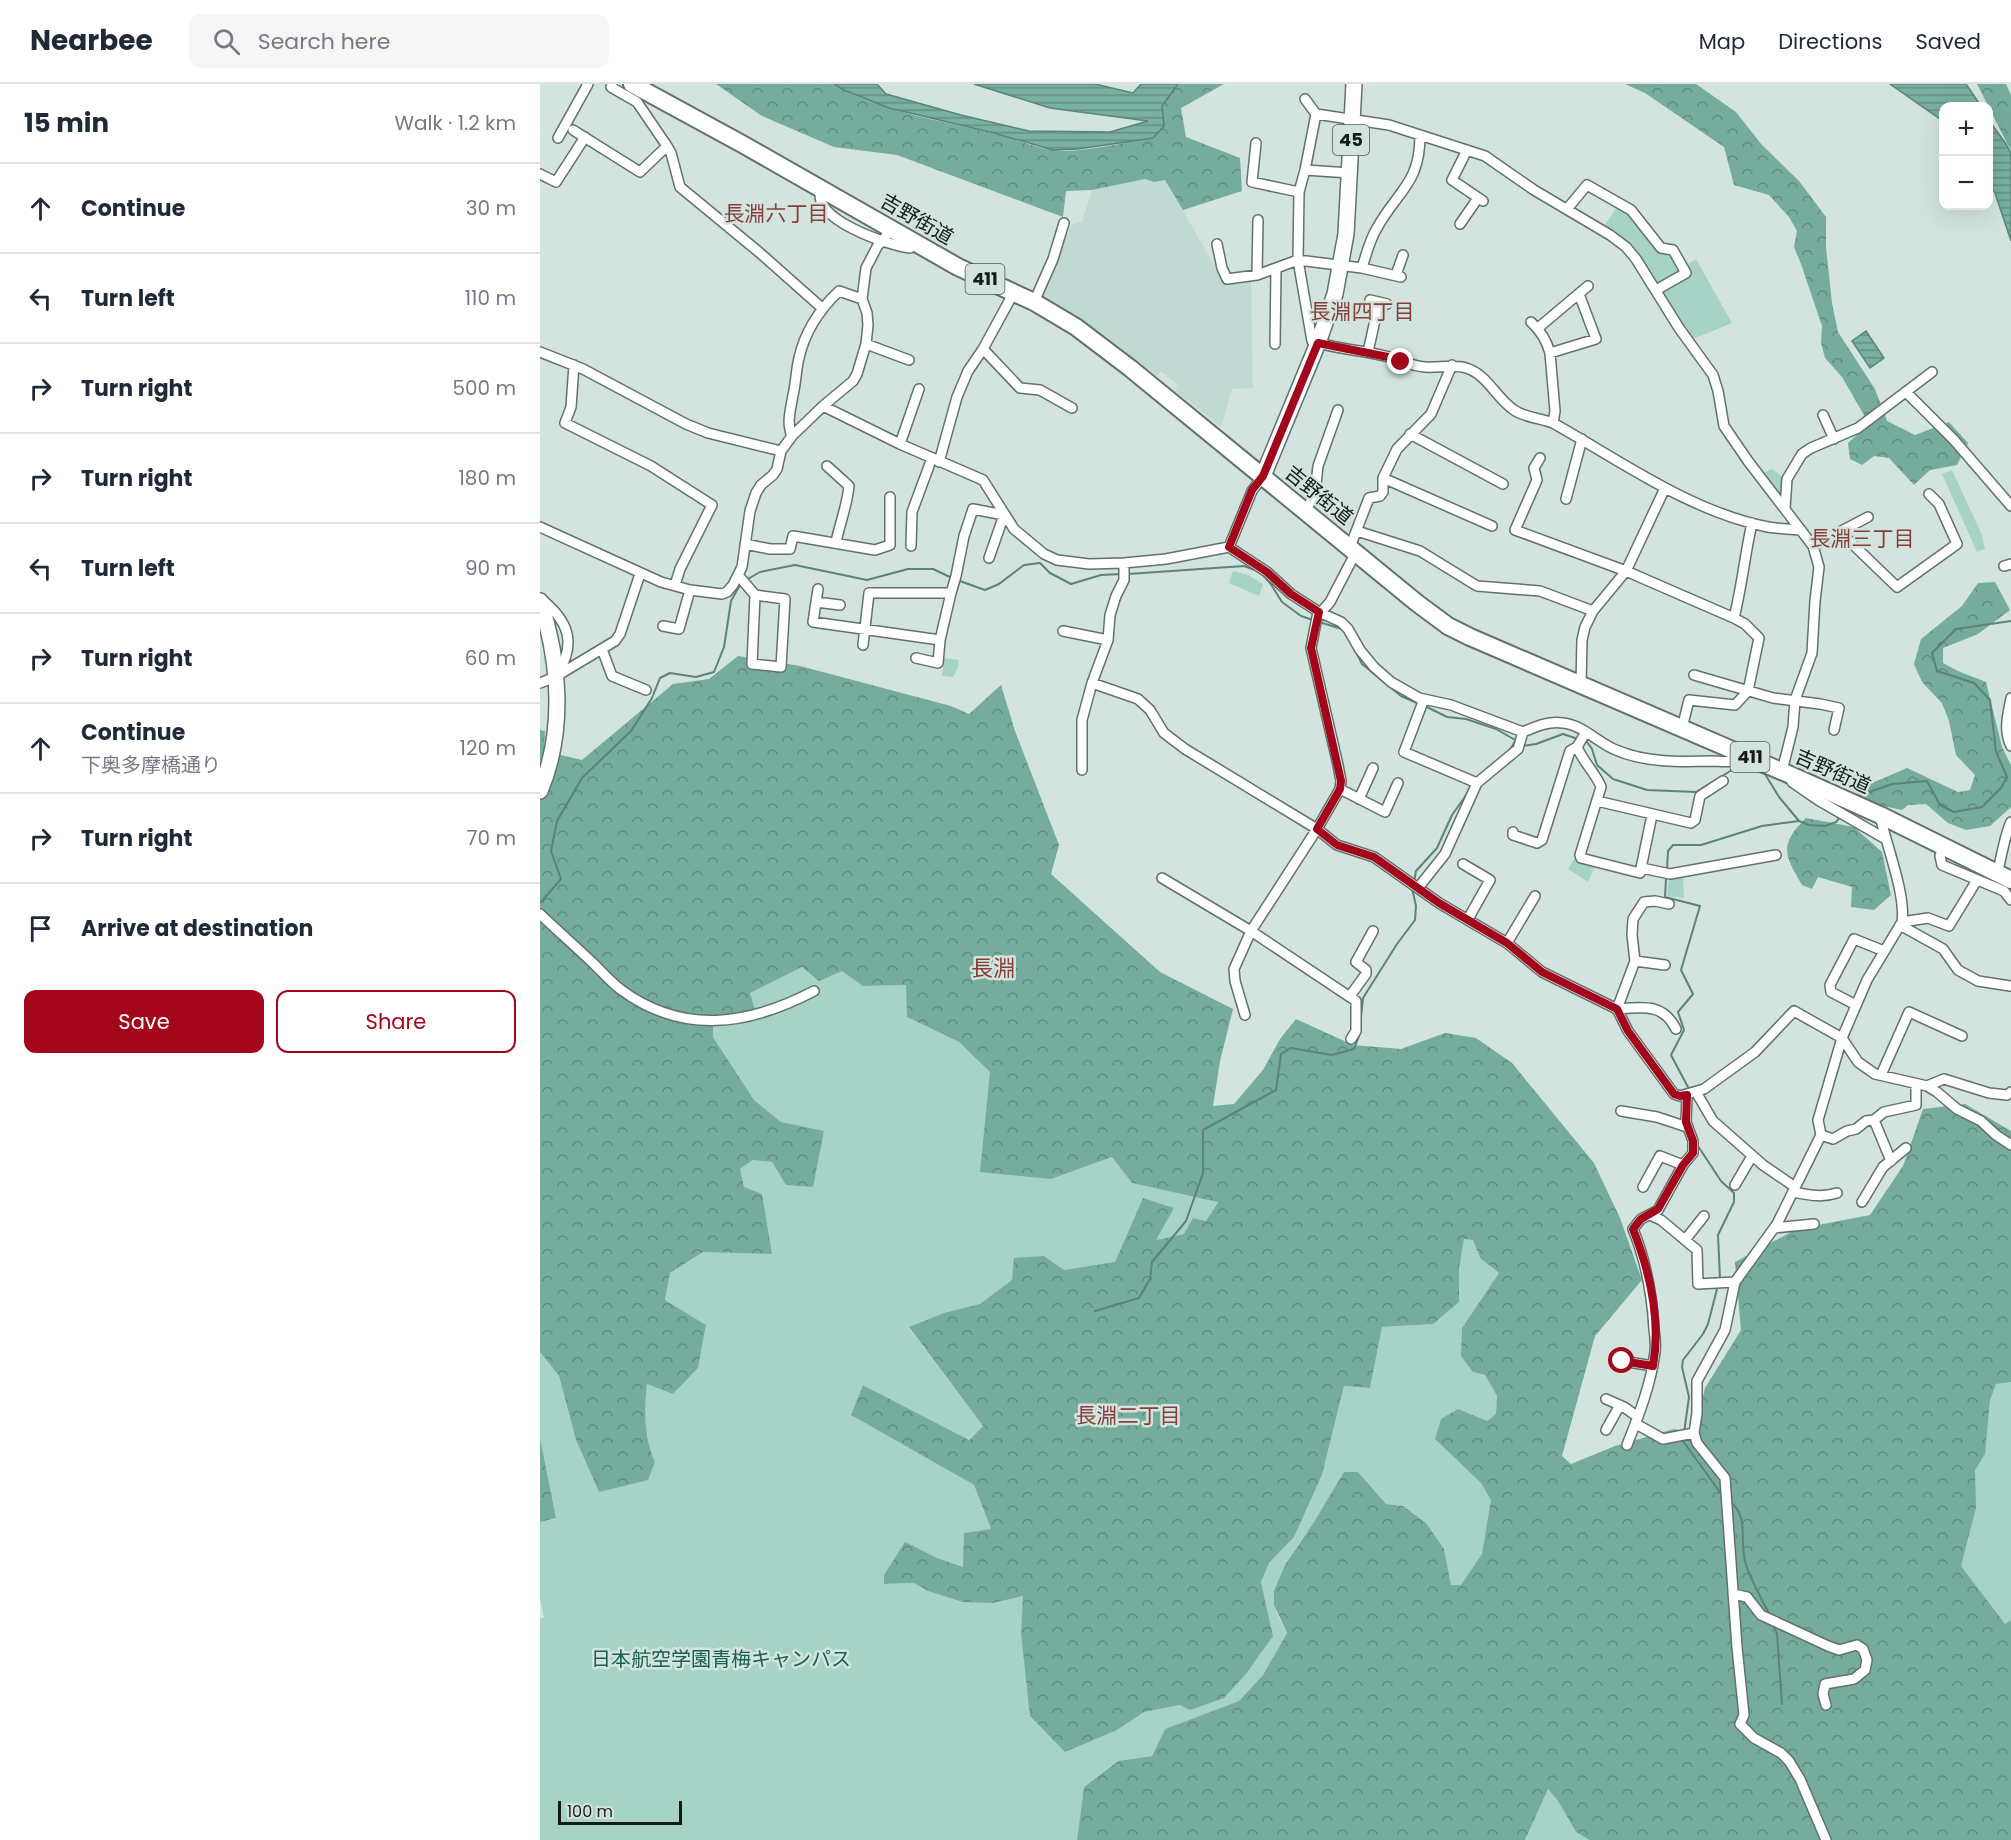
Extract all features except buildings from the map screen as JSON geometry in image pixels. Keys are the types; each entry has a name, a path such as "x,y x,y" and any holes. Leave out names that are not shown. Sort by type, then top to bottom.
{"highway":[{"name":"吉野街道","path":"632,84 822,189 887,235 915,243 958,267 1034,302 1094,340 1306,512 1354,543 1432,615 1448,626 1784,772 1846,808 1880,815 2004,877"}],"main road":[{"name":"45","path":"1263,476 1318,343 1335,294 1346,234 1354,84"},
{"path":"540,600 553,649 555,677 555,733 549,766 540,791"}],"street":[{"path":"558,138 588,84"},
{"path":"612,84 611,87 637,102 667,146 680,187 822,308"},
{"path":"1305,99 1316,114 1389,125 1491,159 1534,190 1626,247 1636,259 1700,359 1713,375 1724,426 1813,546 1820,567 1815,601 1812,653 1795,700 1793,727 1784,772"},
{"path":"1316,114 1299,192 1298,260 1312,341 1368,352 1408,365 1427,367 1452,365 1478,372 1515,412 1553,423 1665,488 1704,507 1752,523 1769,528 1801,530"},
{"path":"573,130 640,172 667,146"},
{"path":"1362,268 1376,228 1413,176 1420,152 1420,135"},
{"path":"540,174 556,182 585,137"},
{"path":"1256,143 1252,182 1299,192"},
{"path":"1460,224 1481,199 1452,180 1467,150"},
{"path":"1305,170 1350,173"},
{"path":"1567,209 1587,185 1631,210 1661,248 1673,250 1686,273 1656,290"},
{"path":"1257,275 1258,219"},
{"path":"1034,302 1053,259 1064,223"},
{"path":"540,527 661,582 690,590 722,594 727,592 739,576 742,567 754,499 760,485 777,469 781,451 792,436 853,381 857,374 866,344 868,324 862,299 866,268 878,245 887,235"},
{"path":"1216,244 1227,279 1257,275 1298,260 1362,268 1399,276 1402,255"},
{"path":"1275,344 1276,269"},
{"path":"1553,423 1556,411 1549,347 1534,325 1588,286"},
{"path":"792,436 788,426 798,360 805,339 822,308 839,291 862,299"},
{"path":"910,546 912,512 935,460 968,371 983,349 1014,292"},
{"path":"1550,353 1596,339 1579,294"},
{"path":"1368,352 1379,302"},
{"path":"866,344 909,360"},
{"path":"983,349 1020,388 1040,390 1071,408"},
{"path":"540,352 574,365 686,424 708,433 781,451"},
{"path":"574,365 571,407 565,423 651,466 712,505 684,560 675,585"},
{"path":"1245,1015 1235,981 1234,969 1251,931 1340,789 1338,765 1311,648 1317,619 1330,602 1369,498 1380,496 1383,492 1383,478 1397,449 1431,414 1452,365"},
{"path":"1785,508 1787,479 1802,454 1858,428 1932,372"},
{"path":"900,444 919,389"},
{"path":"1906,392 1954,440 2011,506"},
{"path":"823,406 900,444 982,480 1014,529 1044,554 1057,560 1124,569 1229,547 1267,572 1317,619 1341,622 1374,667 1391,682 1424,700 1451,705 1522,734 1548,722 1565,723 1615,750 1634,756 1683,762 1735,760 1743,754"},
{"path":"1306,512 1315,493 1318,466 1338,411"},
{"path":"1823,414 1834,439"},
{"path":"1410,434 1503,484"},
{"path":"1566,499 1582,439"},
{"path":"1540,458 1534,468 1537,480 1515,530 1626,571 1734,618 1745,624 1760,638 1748,691 1735,705 1689,700 1682,728"},
{"path":"827,466 849,486 847,506 836,542"},
{"path":"1229,547 1252,490 1263,476"},
{"path":"1383,478 1492,526"},
{"path":"1581,684 1582,640 1585,627 1593,611 1626,571 1665,488"},
{"path":"1840,532 1897,587 1957,544 1939,504 1929,494"},
{"path":"745,544 770,549 790,549 794,531 875,550 894,545 887,503"},
{"path":"916,658 938,663 940,640 964,536 973,509 1004,515"},
{"path":"988,558 1004,515"},
{"path":"1813,546 1868,517"},
{"path":"1734,618 1743,581 1745,555 1752,523"},
{"path":"1354,543 1420,551 1477,586 1540,591 1593,611"},
{"path":"1082,770 1082,720 1092,683 1108,640 1110,615 1124,569"},
{"path":"540,683 555,677 615,641 620,634 640,574"},
{"path":"739,576 755,595 752,664 781,667 785,599 755,595"},
{"path":"863,645 869,593 909,595 953,585"},
{"path":"818,589 813,622 940,640"},
{"path":"663,626 679,629 690,590"},
{"path":"816,602 840,604"},
{"path":"1063,631 1108,640"},
{"path":"602,650 612,676 646,690"},
{"path":"1694,675 1773,698 1839,708 1834,730"},
{"path":"1092,683 1138,699 1150,710 1164,733 1185,749 1317,829 1337,845 1374,857 1418,888 1507,943 1542,972 1617,1009 1651,1007 1671,1018 1676,1029"},
{"path":"2011,698 2006,725 2006,736 2011,746"},
{"path":"1424,700 1404,752 1474,782"},
{"path":"1513,832 1513,835 1537,843 1542,840 1570,751 1578,746 1585,733"},
{"path":"1418,888 1445,854 1474,782 1512,755 1518,748 1522,734"},
{"path":"1578,746 1601,787 1581,858 1640,873 1652,815"},
{"path":"1359,799 1373,768"},
{"path":"1597,801 1690,823 1695,820 1700,796 1723,781"},
{"path":"1340,789 1385,812 1398,783"},
{"path":"1846,808 1884,838"},
{"path":"1826,1840 1800,1779 1789,1761 1754,1738 1740,1724 1744,1715 1725,1478 1697,1443 1694,1433 1697,1413 1697,1381 1725,1330 1735,1282 1774,1228 1821,1135 1818,1120 1842,1038 1867,980 1901,924 1904,904 1884,838 1880,815"},
{"path":"2004,877 2007,829 2011,822"},
{"path":"1943,847 1940,856 1942,865 2004,891 2011,900"},
{"path":"1642,868 1667,874 1776,855"},
{"path":"1463,864 1490,880 1468,919"},
{"path":"1162,878 1251,931 1356,1001 1358,1018 1356,1031 1351,1039"},
{"path":"1901,924 1928,918 1949,926 1977,880"},
{"path":"1507,943 1535,896"},
{"path":"1669,904 1655,901 1644,902 1633,919 1635,961 1617,1009 1628,1031 1674,1094 1680,1096 1704,1089 1755,1052 1794,1011 1842,1038 1864,1068 1881,1075 1927,1086 1938,1092 1957,1109 1981,1121 2011,1145"},
{"path":"542,915 620,989 654,1009 681,1017 711,1022 740,1019 788,1004 814,990"},
{"path":"1901,924 1943,949 1958,970 1978,981 2011,986"},
{"path":"1350,996 1366,974 1366,970 1356,962 1373,931"},
{"path":"1856,1005 1831,992 1830,985 1854,939 1884,951"},
{"path":"1635,961 1665,965"},
{"path":"1881,1075 1910,1012 1962,1036"},
{"path":"1927,1086 1944,1079 1989,1093 2007,1095 2011,1092"},
{"path":"1821,1135 1833,1139 1856,1129 1866,1121 1874,1120 1884,1112 1916,1105 1916,1084"},
{"path":"1627,1445 1637,1420 1656,1349 1653,1299 1633,1229 1641,1219 1658,1209 1683,1165 1693,1153 1693,1141 1686,1122 1693,1093"},
{"path":"1693,1093 1713,1121 1794,1189 1816,1197 1837,1193"},
{"path":"1621,1111 1657,1117 1687,1127"},
{"path":"1874,1120 1891,1161"},
{"path":"1862,1202 1882,1167 1906,1149"},
{"path":"1643,1187 1660,1156 1683,1165"},
{"path":"1735,1185 1752,1156"},
{"path":"1650,1215 1697,1250 1698,1284 1735,1282"},
{"path":"1685,1240 1704,1216"},
{"path":"1774,1228 1814,1224"},
{"path":"1622,1361 1653,1366"},
{"path":"1606,1399 1620,1405 1663,1439 1694,1433"},
{"path":"1606,1430 1620,1405"},
{"path":"1733,1594 1747,1598 1761,1615 1828,1646 1839,1650 1857,1645 1863,1649 1866,1660 1865,1670 1854,1679 1825,1684 1823,1694 1826,1705"}],"shaded area":[{"path":"834,84 877,84 886,94 1029,131 1110,132 1148,121 1050,108 974,84 1095,84 1133,93 1141,84 1178,84 1162,106 1164,126 1153,138 1078,149 1053,150 994,133 889,108"},
{"path":"1890,84 1966,84 1978,102 1939,102 1939,118"},
{"path":"1993,126 2011,154 2011,241 1993,189"},
{"path":"1145,179 1154,182 1165,179 1224,283 1251,279 1253,388 1232,389 1221,427 1175,390 1178,385 1161,371 1157,376 1102,333 1042,295 1072,224 1082,222 1092,190"},
{"path":"1866,331 1884,358 1870,368 1852,341"}],"green space":[{"path":"716,84 834,84 852,94 892,109 1045,149 1062,151 1152,138 1162,106 1178,84 1224,84 1181,108 1186,137 1240,158 1242,191 1183,210 1165,180 1154,182 1145,179 1092,190 1066,191 1063,217 897,155 834,147 762,116"},
{"path":"1625,84 1696,84 1736,112 1762,145 1799,181 1826,217 1826,247 1832,303 1838,332 1875,389 1887,421 1915,435 1949,422 1968,443 1957,465 1930,470 1914,485 1889,458 1874,456 1862,465 1850,459 1848,443 1858,434 1864,415 1842,377 1825,358 1821,343 1822,326 1794,247 1797,231 1789,217 1769,195 1734,185 1724,147 1645,93"},
{"path":"1977,84 2006,84 2011,95 2011,151 1993,116 1993,102 1986,102"},
{"path":"1618,206 1659,250 1671,257 1680,274 1658,286 1655,284 1627,245 1604,226"},
{"path":"1696,259 1732,323 1691,340 1661,296 1685,266"},
{"path":"1772,469 1784,478 1783,498 1781,499 1763,473"},
{"path":"1952,470 1982,535 1985,549 1977,552 1942,474"},
{"path":"1233,571 1248,575 1263,584 1259,596 1229,583"},
{"path":"1995,582 2010,610 1978,634 1943,648 1943,663 1986,682 2002,747 2011,765 2011,807 1990,826 1966,830 1948,823 1926,804 1908,805 1902,810 1879,805 1856,794 1863,787 1907,768 1958,792 1970,790 1975,775 1956,755 1949,721 1942,703 1922,682 1914,664 1921,639 1962,606 1978,583"},
{"path":"738,656 800,666 951,706 969,714 1001,685 1015,731 1059,845 1051,874 1160,972 1233,1009 1220,1061 1213,1106 1234,1104 1263,1070 1280,1039 1296,1019 1353,1045 1401,1049 1445,1033 1476,1038 1512,1063 1594,1163 1620,1218 1642,1280 1595,1336 1562,1456 1571,1464 1615,1446 1674,1429 1694,1433 1705,1388 1741,1330 1735,1262 1797,1229 1870,1215 1903,1166 1923,1109 1965,1104 2011,1131 2011,1382 1996,1384 1990,1400 1985,1454 1975,1470 1976,1508 1961,1566 2005,1624 2011,1620 2011,1840 1589,1840 1576,1832 1558,1801 1548,1789 1525,1840 1077,1840 1084,1787 1118,1761 1152,1756 1165,1729 1239,1701 1263,1675 1287,1633 1274,1605 1274,1591 1285,1565 1344,1472 1358,1472 1386,1504 1403,1506 1426,1523 1444,1549 1451,1585 1461,1585 1482,1554 1491,1500 1481,1483 1435,1439 1441,1419 1458,1409 1487,1421 1496,1414 1497,1396 1485,1375 1473,1372 1461,1356 1462,1328 1499,1273 1480,1258 1473,1240 1464,1239 1459,1269 1459,1302 1433,1324 1382,1327 1370,1388 1344,1386 1322,1475 1294,1537 1269,1563 1261,1582 1273,1636 1245,1675 1224,1698 1190,1710 1180,1705 1144,1712 1117,1730 1065,1752 1030,1716 1021,1633 1023,1596 993,1603 963,1602 928,1591 914,1583 884,1584 884,1575 905,1542 937,1558 963,1567 964,1533 991,1529 974,1485 851,1415 863,1385 969,1440 983,1426 909,1327 944,1313 980,1304 1012,1280 1014,1258 1044,1256 1064,1270 1115,1262 1143,1198 1174,1208 1156,1240 1184,1234 1193,1218 1206,1221 1218,1202 1132,1183 1112,1157 1051,1179 980,1172 990,1072 959,1042 907,1017 906,985 863,986 842,971 819,981 802,967 750,993 755,1010 713,1017 713,1037 754,1100 781,1122 824,1131 813,1187 786,1185 772,1162 753,1160 740,1169 744,1187 762,1194 772,1254 703,1252 670,1273 665,1300 706,1325 698,1368 673,1394 647,1384 646,1423 655,1462 648,1480 599,1492 576,1440 559,1376 540,1352 540,730 545,731 544,751 582,760 673,684 709,679"},
{"path":"944,658 959,660 953,677 942,676"},
{"path":"1806,818 1854,827 1882,852 1891,895 1874,910 1851,907 1852,887 1818,877 1812,889 1802,885 1788,858 1787,851 1791,836"},
{"path":"1574,859 1595,866 1588,882 1568,869"},
{"path":"1683,876 1684,898 1667,896 1669,878"},
{"name":"日本航空学園青梅キャンパス","path":"802,967 843,971 863,986 907,985 907,1017 959,1042 990,1072 1051,1179 1112,1157 1132,1183 1218,1201 1206,1221 1184,1234 1155,1240 1143,1198 1115,1263 1064,1270 1044,1256 980,1305 944,1313 909,1328 983,1426 968,1440 864,1385 851,1415 974,1485 991,1529 963,1567 937,1558 886,1584 914,1583 928,1591 993,1603 1024,1596 1021,1633 1117,1730 1143,1712 1180,1705 1273,1636 1261,1583 1269,1563 1294,1537 1322,1475 1344,1386 1370,1388 1382,1327 1433,1324 1459,1269 1464,1239 1473,1240 1480,1258 1499,1273 1462,1328 1473,1372 1485,1375 1497,1396 1496,1415 1487,1421 1435,1438 1481,1483 1492,1500 1482,1554 1461,1586 1451,1586 1444,1549 1403,1506 1386,1504 1358,1472 1319,1516 1295,1549 1286,1566 1279,1584 1275,1607 1287,1633 1263,1675 1239,1701 1165,1729 1152,1756 1117,1761 1084,1787 1077,1840 540,1840 540,1618 544,1618 540,1599 540,1522 556,1518 540,1438 540,1352 559,1376 576,1440 599,1492 655,1462 646,1423 647,1383 673,1394 698,1368 706,1325 665,1300 670,1273 703,1252 772,1254 744,1187 740,1169 753,1160 773,1162 786,1185 824,1132 781,1122 754,1100 713,1037 713,1017 755,1010 750,993"},
{"path":"2011,1378 2011,1625 2004,1632 1958,1568 1969,1537 1967,1514 1981,1391"},
{"path":"540,1438 556,1518 540,1522"},
{"path":"1548,1789 1558,1801 1576,1832 1589,1840 1525,1840"}],"waterway":[{"path":"957,580 985,590 999,584 1024,565 1040,563 1050,573 1071,584 1101,575 1122,574"},
{"path":"746,580 760,572 795,565 867,580 908,569 933,569 952,578"},
{"path":"1128,574 1244,566 1260,572 1282,602 1301,616 1313,620"},
{"path":"540,903 561,879 551,851 557,821 582,778 631,731 652,698 660,678 670,673 696,677 714,672 724,647 731,601 741,583"},
{"path":"1857,798 1892,784 1927,781 1940,805 1954,812 1982,807 2001,788 2007,777 1996,752 1990,700 1974,683 1937,671 1932,653 1956,629 2011,621"},
{"path":"1319,622 1342,629"},
{"path":"1353,646 1362,664 1401,696 1419,704"},
{"path":"1425,706 1447,717 1466,719 1496,729 1517,741"},
{"path":"1521,744 1523,746 1536,744 1563,734 1578,739"},
{"path":"1509,751 1516,740"},
{"path":"1584,741 1592,749 1597,765 1613,779 1647,790 1696,792 1732,770 1746,767 1765,774 1779,797 1799,821"},
{"path":"1414,882 1416,871 1437,848 1452,815 1469,791"},
{"path":"1667,869 1668,851 1673,845 1701,845 1762,826 1799,821 1809,825 1825,826 1836,822 1841,816"},
{"path":"1666,878 1665,897 1700,906 1681,970 1693,994 1678,1012 1684,1030 1671,1055 1690,1091"},
{"path":"1360,1027 1363,998 1415,920 1416,906 1412,888"},
{"path":"1095,1311 1139,1298 1150,1279 1152,1262 1186,1221 1203,1173 1203,1130 1276,1090 1281,1054 1291,1048 1332,1055 1354,1049 1360,1033"},
{"path":"1696,1143 1721,1181 1734,1193 1734,1202 1718,1235 1720,1279"},
{"path":"1684,1433 1689,1397 1682,1367 1683,1360 1708,1324 1718,1285"},
{"path":"1683,1439 1722,1495"},
{"path":"1729,1500 1736,1507 1742,1522 1746,1565 1770,1616"},
{"path":"1773,1624 1777,1634 1782,1704"}],"district":[{"name":"長淵六丁目","path":"776,214"},
{"name":"長淵四丁目","path":"1362,312"},
{"name":"長淵三丁目","path":"1862,539"},
{"name":"長淵","path":"993,968"},
{"name":"長淵二丁目","path":"1128,1416"}],"route":[{"path":"1401,362 1388,357 1318,343 1263,476 1252,490 1229,547 1261,567 1291,594 1319,612 1311,648 1341,781 1340,789 1317,829 1337,845 1374,857 1439,903 1507,943 1542,972 1617,1009 1628,1031 1664,1077 1674,1094 1687,1095 1686,1122 1693,1141 1693,1153 1683,1165 1658,1209 1641,1219 1633,1229 1653,1299 1656,1349 1653,1366 1622,1361"}]}
